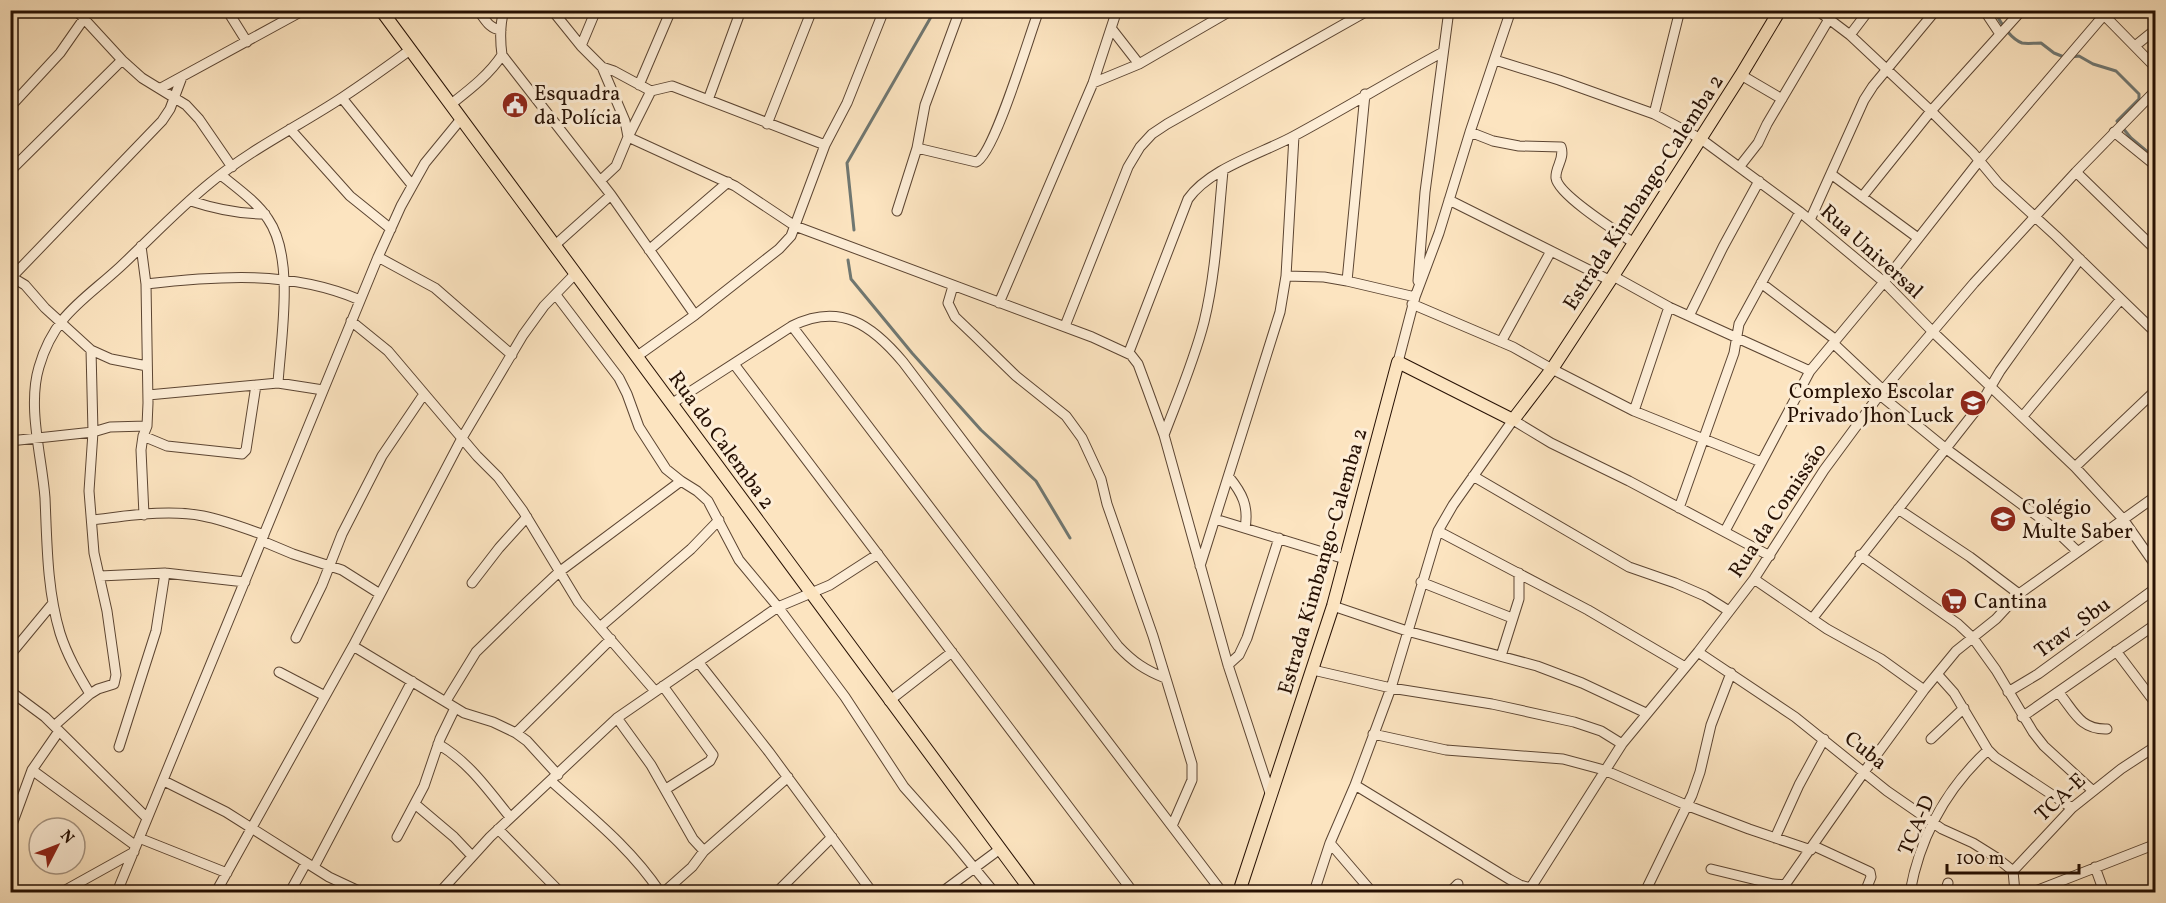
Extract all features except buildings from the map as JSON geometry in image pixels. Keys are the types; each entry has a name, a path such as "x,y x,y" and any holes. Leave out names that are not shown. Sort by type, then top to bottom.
{"main road":[{"name":"Rua do Calemba 2","path":"381,10 1032,892"},
{"name":"Estrada Kimbango-Calemba 2","path":"1513,420 1552,369 1701,139 1780,10"},
{"name":"Estrada Kimbango-Calemba 2","path":"1239,892 1272,798 1333,606 1398,362"},
{"path":"1398,362 1513,420"}],"street":[{"path":"76,10 122,60 142,78 186,105 199,119 232,167"},
{"path":"10,107 60,53 90,10"},
{"path":"227,10 247,42"},
{"path":"161,88 304,10"},
{"path":"478,10 488,24 501,30"},
{"path":"450,105 496,64 501,55 504,10"},
{"path":"552,10 581,46 602,67 622,115 628,137"},
{"path":"581,46 596,10"},
{"path":"639,85 671,10"},
{"path":"708,100 741,10"},
{"path":"767,124 812,10"},
{"path":"636,357 695,315 779,249 791,236 825,146 847,103 884,10"},
{"path":"897,212 917,148 926,105 960,10"},
{"path":"917,148 976,162 983,158 999,127 1039,10"},
{"path":"999,303 1093,83 1117,10"},
{"path":"1093,83 1139,64 1232,10"},
{"path":"1065,326 1128,167 1146,140 1167,124 1369,10"},
{"path":"1418,287 1433,122 1449,10"},
{"path":"1398,362 1413,301 1440,233 1470,132 1511,10"},
{"path":"1654,114 1680,10"},
{"path":"1817,10 1850,35 1887,69 1931,111 1998,183 2156,333"},
{"path":"1850,35 1869,10"},
{"path":"1810,220 1864,100 1936,10"},
{"path":"1984,10 2000,34"},
{"path":"1862,197 1931,111 2022,10"},
{"path":"1725,531 1810,371 1884,282 1978,160 2102,13 2156,68"},
{"path":"1740,166 1758,143 1829,19"},
{"path":"1110,28 1139,64"},
{"path":"2135,46 2156,29"},
{"path":"90,694 71,662 60,635 53,603 44,479 37,437 35,402 38,371 44,351 66,314 221,175 342,98 410,50"},
{"path":"1129,352 1188,199 1198,186 1294,136 1443,52"},
{"path":"501,55 611,195 695,315"},
{"path":"10,171 122,60"},
{"name":"Rua Universal","path":"1495,60 1654,114 1701,139 1740,166 1810,220 1884,282 2075,468 2123,519 2156,566"},
{"path":"602,67 651,91 672,86 825,146"},
{"path":"1741,75 1782,99"},
{"path":"147,366 111,359 91,350 60,322 25,285 11,277 162,121 176,97 182,77"},
{"name":"Rua da Comissão","path":"1529,890 1622,744 1698,652 1754,579 1824,470 1881,392 2035,216 2156,90"},
{"path":"600,181 616,166 651,91"},
{"path":"1347,281 1365,94"},
{"path":"342,98 412,185"},
{"path":"117,892 378,257 412,185 436,147 461,119"},
{"path":"290,129 350,196 391,229"},
{"path":"1470,132 1493,141 1519,146 1562,147 1563,155 1556,179 1559,185 1583,208 1634,243"},
{"path":"2114,132 2156,166"},
{"path":"1200,566 1280,312 1286,276 1294,136"},
{"path":"628,137 728,182 795,226 1129,352 1138,364 1164,435 1228,665 1272,798"},
{"path":"1164,435 1191,363 1204,320 1215,248 1223,171"},
{"path":"2076,172 2156,250"},
{"path":"1831,174 1918,238"},
{"path":"221,175 265,214 278,238 285,280 278,383"},
{"path":"1689,316 1759,181"},
{"path":"649,250 728,182"},
{"path":"554,246 611,195"},
{"path":"1449,200 1669,308 1810,371"},
{"path":"190,201 211,208 244,214 265,214"},
{"path":"1679,508 1738,338 1740,324 1800,212"},
{"path":"1422,228 1440,233"},
{"path":"141,246 146,284 148,395 147,426 143,436 141,460 144,515"},
{"path":"1501,342 1551,251"},
{"path":"378,257 435,288 512,355"},
{"path":"1812,619 1991,387 2080,259"},
{"path":"216,892 353,646 462,438 544,306 575,274"},
{"path":"146,284 217,276 285,280 327,287 360,300"},
{"path":"1286,276 1324,277 1347,281 1413,301 1501,342 1634,411 1761,462"},
{"path":"1761,284 1834,342 1881,392 1945,448 2051,526 2078,551"},
{"path":"953,286 948,303 955,317 1016,376 1066,416 1082,438 1101,479 1107,504 1190,754 1192,772 1189,787 1172,826"},
{"path":"556,295 619,378 639,427 666,469 702,496 714,510 739,560 778,607 845,697 904,787 975,867 994,892"},
{"path":"2023,417 2121,299"},
{"path":"1634,411 1669,308"},
{"path":"670,404 806,319 830,315 860,324 883,339 923,388 1119,646 1133,662 1143,669 1166,678"},
{"path":"351,321 388,351 498,477 527,517 578,602 659,689 713,755 710,761 666,789"},
{"path":"792,326 1222,892"},
{"path":"10,830 32,770 56,729 90,694 114,684 116,675 116,664 94,553 89,491 93,432 91,350"},
{"path":"734,364 1133,892"},
{"path":"148,395 278,383 323,390"},
{"path":"143,436 167,446 243,453 246,450 256,386"},
{"path":"2075,468 2156,390"},
{"path":"296,638 322,585 328,564 382,456 424,393"},
{"path":"1513,420 1551,443 1770,556"},
{"name":"Estrada Kimbango-Calemba 2","path":"1314,892 1330,843 1355,785 1391,688 1438,531 1513,420"},
{"path":"10,441 93,432 110,427 147,426"},
{"path":"1473,476 1629,567 1705,596 1729,611"},
{"path":"1229,477 1245,502 1247,518 1245,528"},
{"path":"446,701 476,652 493,634 560,572 681,482"},
{"path":"1711,869 1783,889 1864,772 1924,690 1956,651 1996,619 2019,594 2156,496"},
{"path":"1898,509 1970,557 2019,594"},
{"path":"92,520 144,515 201,515 219,519 293,554 342,570 380,594"},
{"path":"472,583 527,517"},
{"path":"1215,519 1345,559"},
{"path":"600,627 691,549 719,520"},
{"path":"1438,531 1588,610 1685,668"},
{"path":"1228,665 1239,655 1247,638 1280,538"},
{"path":"440,892 510,817 617,718 778,607 830,585 878,554"},
{"path":"1860,555 1958,624 1973,638 1996,670 2022,717 2044,746 2092,790"},
{"path":"99,576 165,573 245,582"},
{"path":"119,747 154,640 165,573"},
{"path":"1501,656 1519,599 1520,573"},
{"path":"1754,579 1827,629 1881,659 1924,690"},
{"path":"1421,582 1512,618"},
{"name":"Trav_Sbu","path":"2008,692 2038,674 2156,588"},
{"path":"10,655 53,603"},
{"path":"1333,606 1407,631 1537,666 1582,683 1646,713"},
{"path":"2022,717 2156,624"},
{"path":"516,733 611,639"},
{"path":"353,646 455,708 516,733 526,741 554,778 632,855 662,892 692,867 704,851 788,777"},
{"path":"2116,651 2156,704"},
{"path":"889,701 952,652"},
{"name":"Cuba","path":"1698,652 1795,717 1864,772 1942,829 1981,848 2013,871"},
{"path":"699,663 788,777 872,892"},
{"path":"1313,670 1391,688 1492,704 1574,722 1601,731 1622,744"},
{"path":"279,672 325,696"},
{"path":"1645,892 1700,772 1711,725 1731,674"},
{"path":"1937,674 1964,708 1988,750 2008,766 2072,808"},
{"path":"290,892 310,865 412,681"},
{"path":"10,691 56,729 147,818"},
{"path":"2059,693 2083,724 2091,728 2106,729"},
{"path":"398,837 428,777 438,744 455,708"},
{"path":"1931,739 1964,708"},
{"path":"617,718 633,738 666,789 688,831 704,851"},
{"path":"1373,734 1446,750 1563,759 1604,770 1686,805 1775,838 1813,848 1870,872 1871,877 1865,892"},
{"path":"1775,838 1799,785 1824,739"},
{"path":"438,744 453,753 471,769 510,817"},
{"name":"TCA-E","path":"2013,871 2092,790 2156,746"},
{"name":"TCA-D","path":"1910,892 1932,822 1959,780 1988,750"},
{"path":"32,770 136,845 227,873"},
{"path":"164,781 226,812 310,865 361,892"},
{"path":"1355,785 1520,885 1529,890 1546,892"},
{"path":"415,804 448,831 472,856"},
{"path":"498,829 560,892"},
{"path":"777,892 832,837"},
{"path":"1330,843 1372,892"},
{"path":"2033,892 2156,844"},
{"path":"62,892 136,845"},
{"path":"942,892 1000,849"},
{"path":"2095,867 2104,892"},
{"path":"2013,871 2015,892"},
{"path":"1450,892 1458,884"}],"waterway":[{"path":"854,230 847,163 935,10"},
{"path":"1994,10 2005,29 2017,41 2041,43 2064,57"},
{"path":"2071,57 2079,56 2093,64 2116,71 2139,94 2139,99 2117,121 2131,138 2156,159"},
{"path":"848,260 851,279 912,353 981,430 1036,481 1070,538"}],"place":[{"name":"Esquadra da Polícia","path":"515,105"},
{"name":"Complexo Escolar Privado Jhon Luck","path":"1973,403"},
{"name":"Colégio Multe Saber","path":"2003,519"},
{"name":"Cantina","path":"1954,601"}]}
